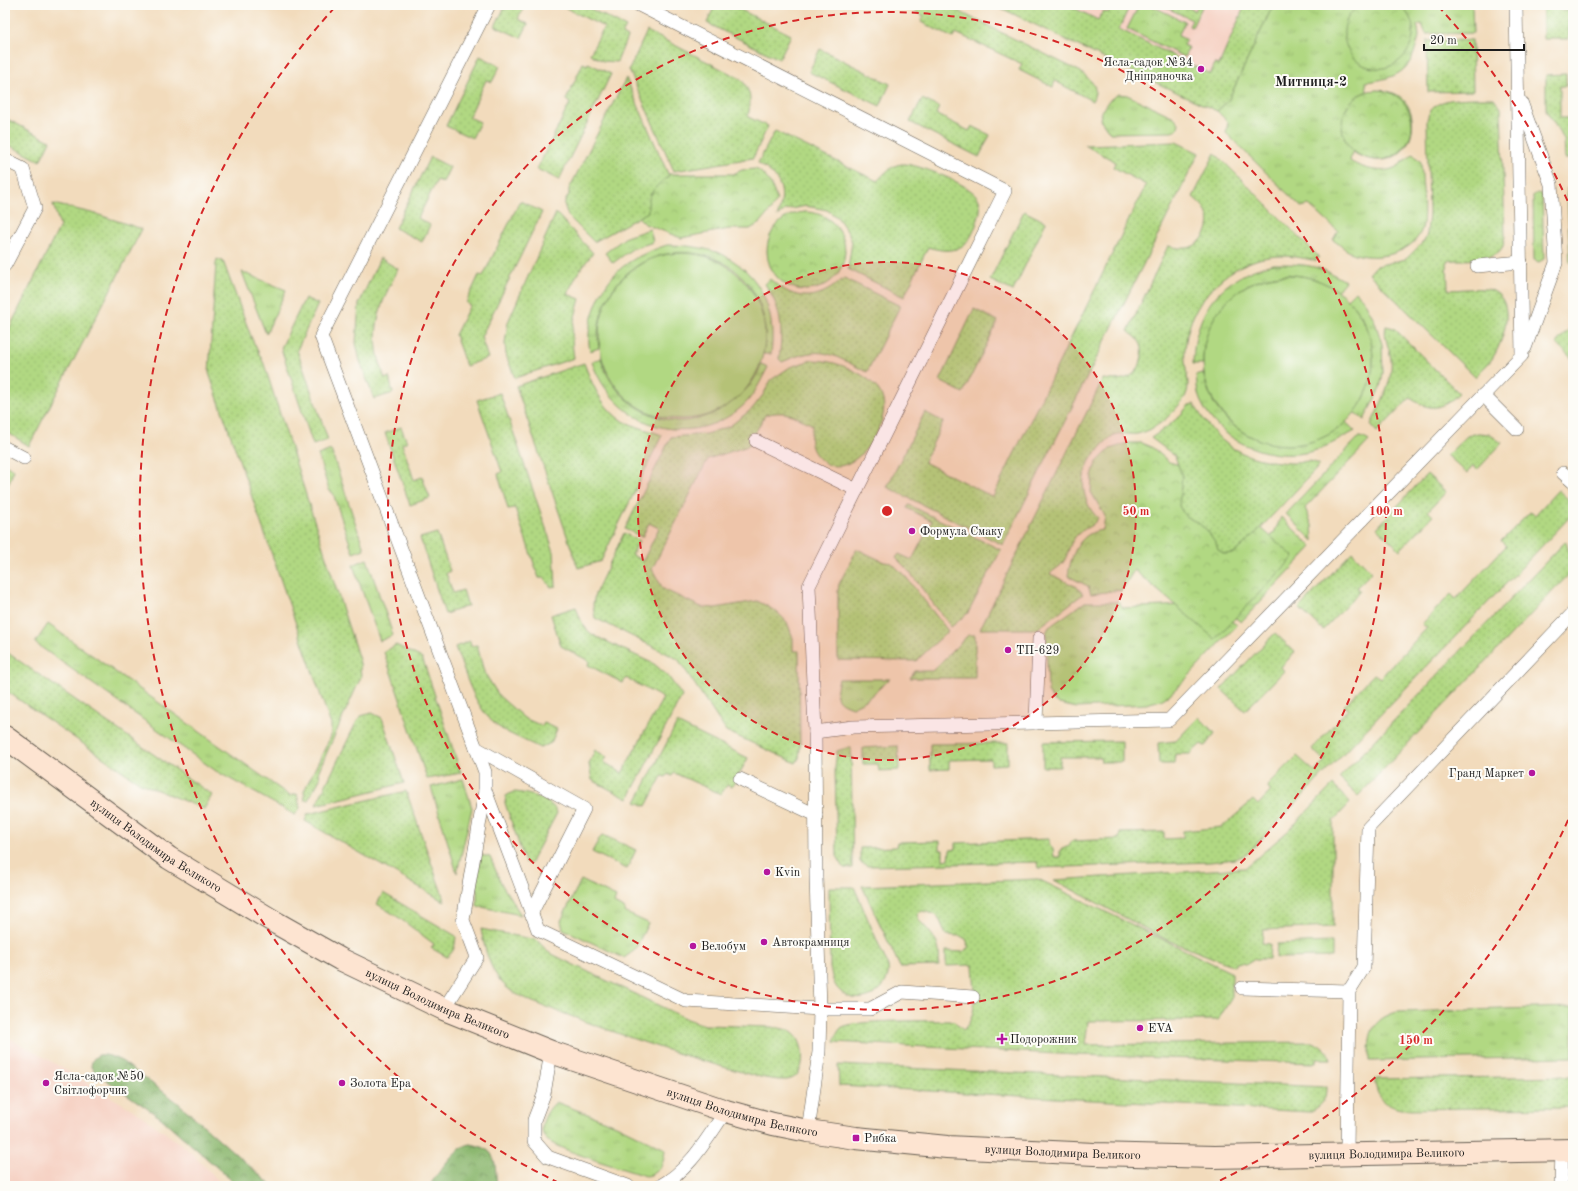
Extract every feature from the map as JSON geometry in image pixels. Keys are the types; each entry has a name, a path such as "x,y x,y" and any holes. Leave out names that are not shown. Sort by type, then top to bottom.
{"main road":[{"name":"вулиця Володимира Великого","path":"5,737 169,858 217,888 340,959 444,1009 551,1052 726,1111 773,1124 856,1138 947,1147 1042,1152 1214,1157 1567,1150"}],"lane":[{"path":"444,1009 477,957 463,920 485,790 485,772 321,336 489,5"},
{"path":"639,5 1005,191 808,586 816,732 816,877 820,1009 819,1052 808,1131"},
{"path":"1516,5 1522,355"},
{"path":"816,732 853,727 1169,720 1522,355 1556,263 1551,184 1517,93"},
{"path":"5,160 22,169 35,208 5,265"},
{"path":"1477,266 1521,262"},
{"path":"1483,395 1517,429"},
{"path":"756,441 857,490"},
{"path":"5,448 24,458"},
{"path":"1347,1154 1349,991 1364,967 1368,828 1573,613"},
{"path":"1036,723 1039,638"},
{"path":"476,748 584,809 531,914"},
{"path":"740,780 816,815"},
{"path":"485,790 538,930 686,1002 820,1009 870,1009 902,992 974,997"},
{"path":"1242,988 1349,991"},
{"path":"551,1052 544,1094 534,1120 534,1141 548,1157 628,1186"},
{"path":"660,1186 670,1181 690,1163 726,1111"},
{"path":"1561,1186 1567,1150"}],"shaded area":[{"name":"Ясла-садок №34 Дніпряночка","path":"1029,5 1272,5 1227,101"},
{"name":"Ясла-садок №50 Світлофорчик","path":"5,1036 37,1053 138,1113 186,1148 224,1186 5,1186"}],"green space":[{"path":"506,5 525,5 518,19 528,24 521,38 495,26"},
{"path":"560,5 583,5 626,27 622,34 627,37 617,62 603,61 590,54 604,27"},
{"path":"715,5 731,5 791,35 779,59 707,23"},
{"path":"903,5 946,5 1081,72 1091,81 1095,88 1092,101 1055,81 1053,87 1019,70 1022,64 956,33 953,38 921,22 924,16"},
{"path":"995,5 1068,5 1098,20 1103,11 1108,13 1112,5 1130,5 1119,29 1210,74 1215,64 1219,65 1245,5 1273,5 1228,101 1217,111 1105,59"},
{"path":"1139,5 1150,5 1185,22 1178,36 1186,39 1183,45 1189,48 1184,57 1127,29"},
{"path":"1161,5 1183,5 1195,11 1198,5 1202,7 1192,27 1189,26 1192,20"},
{"path":"1273,5 1472,5 1473,33 1426,34 1422,24 1417,25 1419,37 1408,65 1390,77 1366,82 1367,92 1389,92 1404,100 1411,114 1412,131 1406,146 1394,157 1376,160 1352,152 1350,161 1374,170 1392,169 1413,154 1421,162 1424,207 1422,229 1417,238 1410,245 1401,250 1381,256 1359,255 1350,252 1333,240 1338,231 1309,205 1301,207 1226,133 1228,122 1217,111 1228,101"},
{"path":"1360,5 1398,5 1409,15 1413,28 1412,40 1407,52 1398,62 1386,67 1373,68 1358,62 1350,54 1345,40 1344,31 1350,14"},
{"path":"1543,5 1560,5 1560,10 1569,10 1569,39 1543,39"},
{"path":"647,31 741,79 747,88 750,97 748,117 768,126 753,158 674,171 629,70"},
{"path":"1472,40 1473,91 1428,92 1427,41"},
{"path":"820,49 890,84 880,106 809,72"},
{"path":"480,56 500,66 492,82 486,80 469,117 480,122 472,138 446,126"},
{"path":"583,63 587,65 588,63 611,74 559,180 537,169 570,103 566,100"},
{"path":"1566,74 1566,86 1560,86 1560,118 1573,118 1573,159 1565,159 1564,139 1546,111 1546,75"},
{"path":"626,78 669,176 653,191 649,200 648,212 594,242 568,216 564,204 569,194 569,189"},
{"path":"1377,90 1396,96 1406,106 1412,125 1406,144 1396,154 1377,160 1358,154 1348,144 1342,125 1348,106 1358,96"},
{"path":"1119,94 1127,95 1174,117 1179,123 1178,128 1171,132 1110,133 1100,119 1106,104"},
{"path":"1474,98 1494,98 1501,108 1505,236 1503,246 1499,252 1493,256 1478,259 1447,261 1448,290 1491,290 1499,295 1504,303 1506,312 1504,333 1496,352 1490,362 1475,377 1369,274 1376,266 1406,259 1424,241 1427,234 1429,213 1427,120 1429,113 1434,107 1445,101"},
{"path":"922,99 939,107 936,114 969,131 972,126 990,135 979,157 910,122"},
{"path":"5,118 50,141 40,161 5,143"},
{"path":"775,131 877,181 891,168 902,164 919,167 955,181 966,187 978,198 980,213 974,231 965,244 959,248 946,250 928,247 904,297 848,269 852,242 849,234 838,218 827,210 806,206 785,210 777,217 781,199 780,186 772,174 758,163"},
{"path":"1176,142 1199,153 1003,545 887,487 925,412 943,422 924,462 993,497 1146,185 1113,167 1116,162 1084,145"},
{"path":"1215,153 1319,257 1316,261 1285,256 1261,258 1241,266 1218,282 1200,303 1189,328 1185,354 1188,390 1183,400 1166,419 1155,427 1137,434 1120,434 1112,436 1093,456 1085,472 1084,493 1089,507 1098,518 1094,523 1075,537 1063,563 1050,574 1077,587 1083,594 1037,629 980,629 1103,379 1117,380 1129,377 1134,374 1140,363 1142,356 1141,345 1138,340 1128,331 1168,246 1182,248 1192,247 1201,240 1207,230 1207,214 1203,206 1193,197"},
{"path":"430,157 450,167 443,182 437,180 418,218 430,225 422,242 395,228"},
{"path":"756,169 770,182 777,201 760,223 750,229 729,229 681,238 645,224 637,216 649,189 666,174 733,174 742,170"},
{"path":"1567,188 1573,188 1573,264 1570,262"},
{"path":"1538,193 1542,194 1544,259 1539,262 1534,260 1533,195"},
{"path":"520,201 542,212 481,337 488,358 466,366 455,335 470,305 466,303 479,275 483,276"},
{"path":"53,204 96,214 142,229 29,446 5,431 5,337 60,226"},
{"path":"1024,211 1046,222 1013,291 990,280"},
{"path":"806,212 821,215 834,223 842,236 845,251 842,266 834,279 821,287 806,290 791,287 778,279 770,266 767,251 770,236 778,223 791,215"},
{"path":"556,213 593,253 579,271 567,294 580,299 573,328 572,341 574,358 515,378 506,355 505,343 508,322"},
{"path":"650,229 653,242 632,249 613,263 605,253 626,237"},
{"path":"667,245 680,245 706,249 721,254 732,260 753,278 766,301 770,314 772,327 771,354 763,354 765,328 763,315 753,290 735,270 724,263 708,256 692,253 675,253 659,256 630,270 609,296 603,309 600,322 598,335 599,348 590,351 589,334 592,318 600,295 607,284 622,267 632,260"},
{"path":"674,253 690,253 714,259 741,277 759,304 765,328 765,344 759,368 741,395 714,413 690,419 674,419 650,413 629,400 618,389 605,368 599,344 599,328 605,304 618,283 629,272 650,259"},
{"path":"380,258 398,269 381,307 378,317 376,338 380,364 385,379 389,377 393,393 374,399 360,361 356,343 359,304"},
{"path":"217,259 223,261 252,339 264,364 360,663 361,677 319,770 320,779 308,800 305,800 304,791 331,736 331,725 209,373"},
{"path":"1273,264 1310,266 1326,271 1345,281 1337,291 1314,279 1291,275 1268,277 1248,285 1229,298 1215,316 1206,339 1203,364 1193,364 1198,328 1205,312 1214,299 1225,287 1238,278 1254,270"},
{"path":"242,272 286,290 266,334"},
{"path":"1288,275 1313,279 1328,285 1348,300 1363,320 1371,343 1373,360 1369,385 1363,400 1348,420 1328,435 1305,443 1288,445 1263,441 1248,435 1228,420 1213,400 1205,377 1203,360 1207,335 1213,320 1228,300 1248,285 1271,277"},
{"path":"844,278 900,306 867,372 835,356 826,354 807,353 782,362 779,359 781,338 780,320 775,302 765,284 770,279 789,292 807,296 816,295 826,291 835,286"},
{"path":"1355,291 1363,299 1374,319 1382,344 1383,373 1380,388 1364,420 1354,412 1361,404 1370,384 1373,362 1371,340 1368,330 1357,310 1347,299"},
{"path":"305,298 318,304 297,350 328,440 313,445 281,348"},
{"path":"1571,298 1573,298 1573,325"},
{"path":"974,309 998,321 963,393 940,381"},
{"path":"1573,325 1573,360 1556,343"},
{"path":"1386,326 1394,328 1459,393 1447,403 1436,407 1424,406 1410,398 1377,432 1371,425 1388,386 1391,369 1391,360 1385,334"},
{"path":"601,358 611,382 629,401 652,415 677,421 702,418 725,407 749,386 758,373 761,364 768,367 752,396 738,410 717,422 696,429 674,429 653,425 634,415 616,401 602,384 592,362"},
{"path":"812,360 827,361 849,368 869,380 880,392 884,409 881,422 875,436 866,449 855,459 843,465 831,466 816,455 812,447 811,434 813,425 790,414 772,413 765,415 748,446 708,459 652,569 663,589 701,607 715,608 757,601 778,613 787,622 793,638 793,651 799,651 800,748 799,758 796,763 726,731 678,659 595,618 593,604 595,594 624,533 639,541 632,555 643,561 659,528 649,523 642,537 625,529 671,437 706,434 730,426 752,409 763,395 771,380 790,367"},
{"path":"584,363 597,393 612,413 627,423 662,435 601,561 578,568 516,386"},
{"path":"1203,373 1215,405 1227,420 1242,432 1259,440 1277,444 1295,444 1313,441 1330,433 1346,422 1355,431 1311,452 1289,454 1259,450 1231,437 1219,427 1209,415 1201,402 1197,389 1196,375"},
{"path":"500,393 554,552 556,586 551,587 544,578 539,578 515,508 508,509 498,474 502,472 477,400"},
{"path":"1194,404 1203,419 1223,441 1245,454 1259,459 1291,463 1311,461 1320,465 1252,537 1234,553 1225,554 1218,550 1216,543 1207,530 1185,516 1179,506 1182,476 1175,456 1151,438 1172,423 1189,405"},
{"path":"401,427 407,442 402,444 414,480 422,477 430,498 410,505 385,433"},
{"path":"1478,433 1489,434 1502,443 1477,470 1473,466 1467,473 1447,455 1467,436"},
{"path":"1359,437 1369,441 1305,508 1312,525 1313,541 1286,514"},
{"path":"1128,443 1141,443 1153,448 1169,462 1194,469 1294,557 1215,639 1134,570 1122,590 1091,594 1088,586 1068,576 1071,560 1082,540 1088,535 1103,530 1105,516 1091,492 1092,476 1096,463 1110,449"},
{"path":"331,450 364,549 353,553 333,493 329,490 318,455"},
{"path":"5,465 14,470 5,492"},
{"path":"1427,474 1446,492 1428,511 1433,516 1400,550 1377,528"},
{"path":"1558,490 1573,504 1573,513 1247,854 1235,859 1210,862 1038,868 1037,862 868,866 860,862 860,848 896,847 897,842 940,841 940,850 943,850 943,860 949,859 950,850 956,849 956,843 1049,839 1049,845 1053,849 1054,857 1060,857 1060,850 1069,846 1071,841 1119,839 1120,833 1164,832 1164,839 1183,838 1183,831 1222,827 1253,800 1258,805 1271,791 1267,786 1297,756 1315,772 1325,761 1312,749 1348,709 1344,706 1374,674 1380,678 1427,628 1422,624 1451,594 1456,599 1506,546 1501,541 1530,512 1535,515"},
{"path":"909,505 1001,550 968,613 951,627 908,570 896,558 899,554 912,560 932,521 907,508"},
{"path":"1281,517 1312,547 1241,622 1210,600 1274,533"},
{"path":"437,533 450,571 446,573 453,593 463,590 468,606 445,614 420,538"},
{"path":"1566,541 1573,570 1358,796 1339,778"},
{"path":"857,549 884,562 892,563 906,577 948,631 916,661 838,660 839,584"},
{"path":"1352,552 1372,572 1357,587 1360,591 1323,630 1299,608"},
{"path":"367,559 393,635 380,641 353,565"},
{"path":"1085,602 1119,602 1123,608 1205,604 1237,625 1188,677 1169,695 1161,700 1146,704 1077,708 1059,704 1052,699 1048,691 1046,633 1049,627"},
{"path":"576,607 582,623 593,635 654,664 668,676 682,696 628,799 592,780 589,764 595,750 607,757 604,762 622,773 663,698 626,678 623,683 588,665 589,661 561,646 551,615"},
{"path":"48,624 290,796 297,794 300,808 295,815 216,771 35,643"},
{"path":"1275,633 1295,652 1281,667 1284,671 1245,711 1221,689"},
{"path":"968,635 975,635 975,678 910,678 915,671 932,671"},
{"path":"470,641 471,646 477,645 484,672 499,696 524,718 542,726 544,723 557,729 551,743 540,748 506,731 496,725 488,717 481,708 471,689 455,647"},
{"path":"396,645 423,660 461,773 427,779 384,652"},
{"path":"5,651 212,795 204,809 140,783 5,690"},
{"path":"839,679 890,679 866,700 852,707 846,705 837,697"},
{"path":"372,713 382,718 404,783 316,805 357,721 361,716"},
{"path":"1199,717 1215,733 1205,746 1201,744 1190,754 1175,754 1174,764 1159,764 1158,743 1176,741"},
{"path":"677,723 748,758 732,787 727,785 721,794 674,773 672,776 668,774 666,777 662,776 646,806 636,802"},
{"path":"1122,741 1122,762 1101,762 1100,757 1060,757 1060,767 1043,767 1043,742"},
{"path":"1008,743 1008,764 991,765 991,759 949,760 949,769 930,770 930,744"},
{"path":"898,746 899,770 879,771 878,764 863,764 863,748"},
{"path":"851,748 853,868 844,868 837,856 835,767 837,751"},
{"path":"463,779 472,808 457,873 431,787"},
{"path":"1333,785 1350,803 1333,821 1333,927 1263,930 1262,943 1270,944 1269,959 1255,959 1247,964 1236,963 1234,966 1167,940 1054,880 1245,868 1288,831"},
{"path":"406,791 445,902 305,821 308,814"},
{"path":"513,792 525,793 545,801 555,808 557,813 530,864 525,862 505,803 506,796"},
{"path":"603,835 636,850 627,869 592,852"},
{"path":"481,855 490,857 502,885 521,915 477,906 477,880"},
{"path":"1038,879 1232,973 1232,997 1218,1020 1088,1021 1085,1045 1312,1042 1324,1048 1328,1052 1331,1059 1316,1059 1316,1063 1077,1055 834,1042 841,1028 848,1025 861,1023 894,1021 954,1021 963,1030 972,1016 974,1008 975,990 973,965 946,966 946,951 963,952 969,947 966,939 960,936 946,935 940,921 936,916 922,911 917,914 921,923 937,943 939,951 939,966 900,967 862,886"},
{"path":"581,880 616,897 614,903 625,909 624,912 648,923 635,950 624,958 563,929 561,921"},
{"path":"829,887 854,887 888,966 888,975 885,983 872,995 864,998 847,996 838,989 832,977 830,968"},
{"path":"383,893 456,936 454,948 450,955 447,957 431,948 434,944 398,917 377,904"},
{"path":"481,929 537,940 548,952 687,1019 705,1025 771,1027 788,1030 796,1036 799,1041 803,1055 801,1069 793,1078 786,1080 756,1076 643,1042 528,1000 510,990 498,978 487,954"},
{"path":"1332,942 1332,957 1276,958 1277,944"},
{"path":"1573,1007 1573,1057 1369,1061 1369,1044 1372,1030 1381,1020 1388,1015 1397,1012"},
{"path":"99,1055 108,1056 123,1062 177,1102 272,1186 238,1186 161,1118 95,1072 91,1067 94,1058"},
{"path":"838,1065 1326,1087 1326,1092 1320,1105 1309,1112 839,1086"},
{"path":"1573,1076 1573,1106 1569,1107 1401,1109 1395,1108 1386,1103 1379,1095 1375,1085 1375,1079"},
{"path":"556,1102 616,1125 665,1149 663,1163 648,1177 576,1154 551,1143 545,1138 542,1129 546,1114"},
{"path":"471,1144 491,1153 495,1163 497,1186 429,1186 453,1155 465,1146"}],"place":[{"name":"Ясла-садок №34 Дніпряночка","path":"1201,69"},
{"name":"Формула Смаку","path":"912,531"},
{"name":"ТП-629","path":"1008,650"},
{"name":"Гранд Маркет","path":"1532,773"},
{"name":"Kvin","path":"767,872"},
{"name":"Автокрамниця","path":"764,942"},
{"name":"Велобум","path":"693,946"},
{"name":"EVA","path":"1140,1028"},
{"name":"Подорожник","path":"1002,1039"},
{"name":"Ясла-садок №50 Світлофорчик","path":"46,1083"},
{"name":"Золота Ера","path":"342,1083"},
{"name":"Рибка","path":"856,1138"}],"district":[{"name":"Митниця-2","path":"1311,81"}]}
